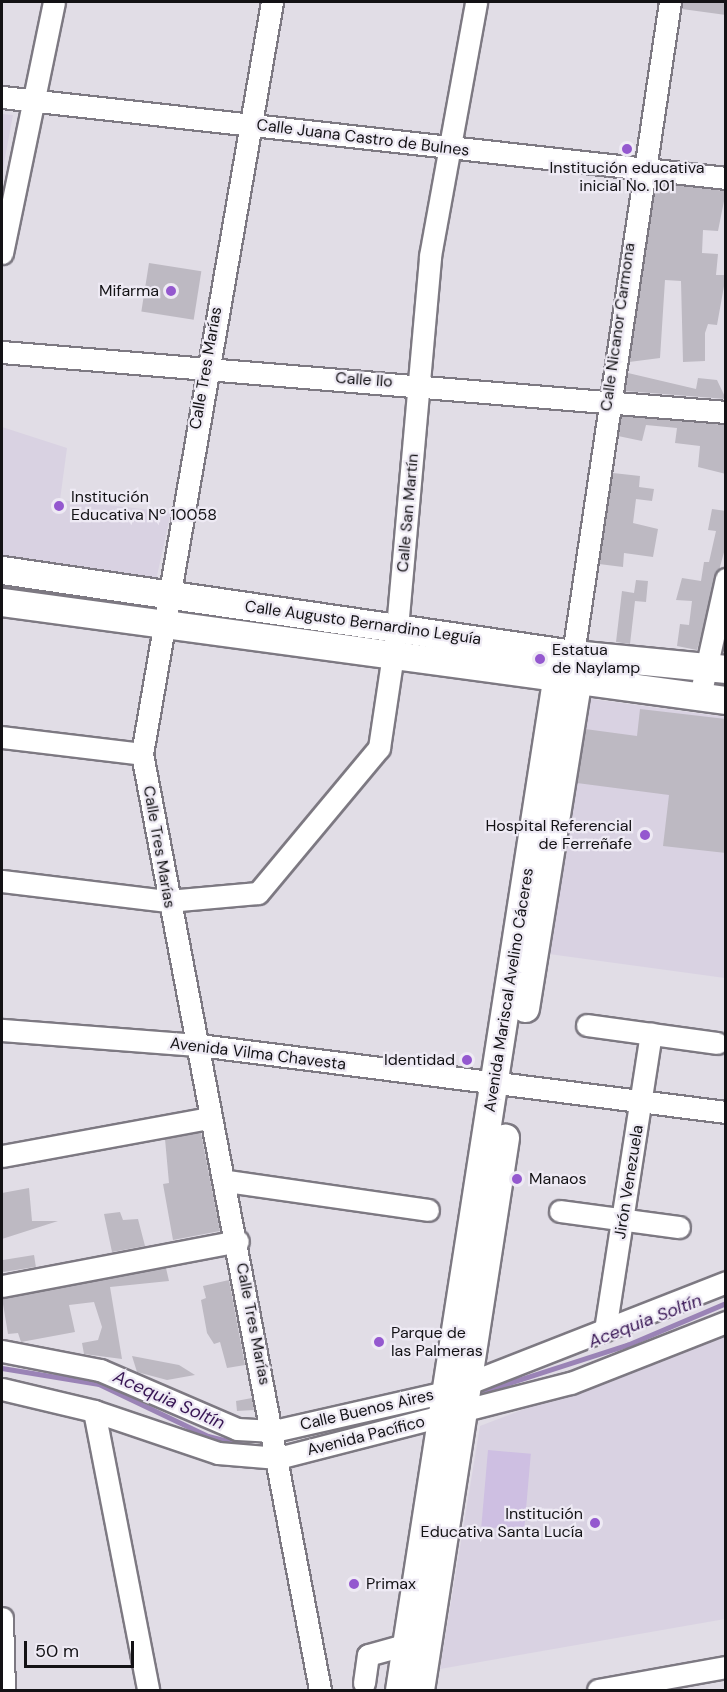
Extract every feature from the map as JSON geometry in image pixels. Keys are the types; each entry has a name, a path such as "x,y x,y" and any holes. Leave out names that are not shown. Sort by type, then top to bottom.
{"main road":[{"name":"Calle Augusto Bernardino Leguía","path":"2,570 573,654 715,667"},
{"name":"Calle Augusto Bernardino Leguía","path":"2,602 161,627 390,658 713,698"},
{"name":"Avenida Mariscal Avelino Cáceres","path":"399,1690 417,1641 573,654"},
{"name":"Avenida Mariscal Avelino Cáceres","path":"417,1641 420,1690"}],"street":[{"path":"2,254 54,2"},
{"name":"Calle Tres Marías","path":"272,2 204,370 170,595 161,627 142,754 168,901 199,1045 210,1118 227,1181 320,1690"},
{"name":"Calle San Martín","path":"2,881 168,901 258,893 379,748 390,658 397,628 421,384 430,256 476,2"},
{"name":"Calle Nicanor Carmona","path":"573,654 641,169 670,2"},
{"name":"Calle Juana Castro de Bulnes","path":"2,97 251,124 451,150 726,178"},
{"name":"Calle Ilo","path":"2,352 204,370 608,399 726,412"},
{"path":"713,698 726,579"},
{"path":"2,736 142,754"},
{"path":"587,1025 717,1044"},
{"name":"Avenida Vilma Chavesta","path":"2,1030 199,1045 504,1085 641,1099 726,1112"},
{"name":"Jirón Venezuela","path":"605,1330 651,1034"},
{"path":"2,1156 210,1118"},
{"path":"227,1181 428,1210"},
{"path":"560,1211 679,1227"},
{"path":"2,1286 238,1241"},
{"name":"Calle Buenos Aires","path":"2,1351 100,1370 276,1445 457,1388 726,1281"},
{"name":"Avenida Pacífico","path":"2,1389 94,1411 218,1453 453,1416 571,1383 726,1322"},
{"path":"94,1411 148,1690"},
{"path":"2,1618 4,1690"},
{"path":"364,1683 368,1655 417,1641"},
{"path":"598,1690 726,1667"}],"shaded area":[{"path":"2,114 13,115 2,174"},
{"name":"Institución Educativa Nº 10058","path":"2,427 67,448 60,500 171,512 155,585 2,561"},
{"path":"2,579 141,603 138,618 2,594"},
{"name":"Hospital Referencial de Ferreñafe","path":"584,698 725,717 725,978 549,954"},
{"name":"Institución Educativa Santa Lucía","path":"725,1332 725,1619 440,1669 480,1426"},
{"path":"488,1450 531,1454 524,1530 481,1527"}],"building":[{"path":"682,2 726,2 726,15 682,9"},
{"path":"656,183 726,191 718,231 703,230 702,253 718,254 716,275 726,275 717,325 708,324 705,333 705,361 683,362 681,281 665,280 660,358 629,362"},
{"name":"Mifarma","path":"149,263 201,271 194,320 141,311"},
{"path":"628,373 696,389 698,378 717,380 726,399 625,391"},
{"path":"621,416 726,425 726,474 698,467 700,446 675,443 677,428 646,425 642,441 618,436"},
{"path":"613,473 640,476 639,487 654,489 652,501 636,499 633,523 658,529 653,557 624,553 623,567 599,564"},
{"path":"712,509 726,511 726,545 697,650 677,646 680,624 689,625 692,601 676,600 682,578 701,581 704,562 709,562 716,531 708,530"},
{"path":"636,580 648,581 646,602 635,601 630,644 616,642 622,591 634,593"},
{"path":"640,709 726,719 726,853 663,846 669,795 577,783 585,729 637,736"},
{"path":"201,1133 220,1231 173,1240 163,1184 169,1183 165,1139"},
{"path":"29,1188 32,1221 58,1221 2,1239 2,1193"},
{"path":"120,1212 123,1220 138,1219 145,1246 112,1252 104,1214"},
{"path":"34,1255 36,1267 3,1272 2,1260"},
{"path":"166,1268 169,1281 110,1287 122,1359 84,1354 82,1343 98,1340 102,1327 94,1302 69,1305 75,1332 21,1342 18,1333 8,1334 2,1298"},
{"path":"229,1280 245,1365 227,1368 220,1342 214,1344 207,1333 201,1300 206,1298 203,1286"},
{"path":"132,1356 179,1365 195,1375 167,1380 137,1372"},
{"path":"252,1398 254,1410 237,1411 236,1401"}],"waterway":[{"name":"Acequia Soltín","path":"475,1394 627,1345 726,1303"},
{"name":"Acequia Soltín","path":"2,1368 99,1384 208,1436 248,1446"},
{"name":"Acequia Soltín","path":"398,1417 427,1408"}],"place":[{"name":"Institución educativa inicial No. 101","path":"627,149"},
{"name":"Mifarma","path":"171,291"},
{"name":"Institución Educativa Nº 10058","path":"59,506"},
{"name":"Estatua de Naylamp","path":"540,659"},
{"name":"Hospital Referencial de Ferreñafe","path":"645,835"},
{"name":"Identidad","path":"467,1060"},
{"name":"Manaos","path":"517,1179"},
{"name":"Parque de las Palmeras","path":"379,1342"},
{"name":"Institución Educativa Santa Lucía","path":"595,1523"},
{"name":"Primax","path":"354,1584"}]}
